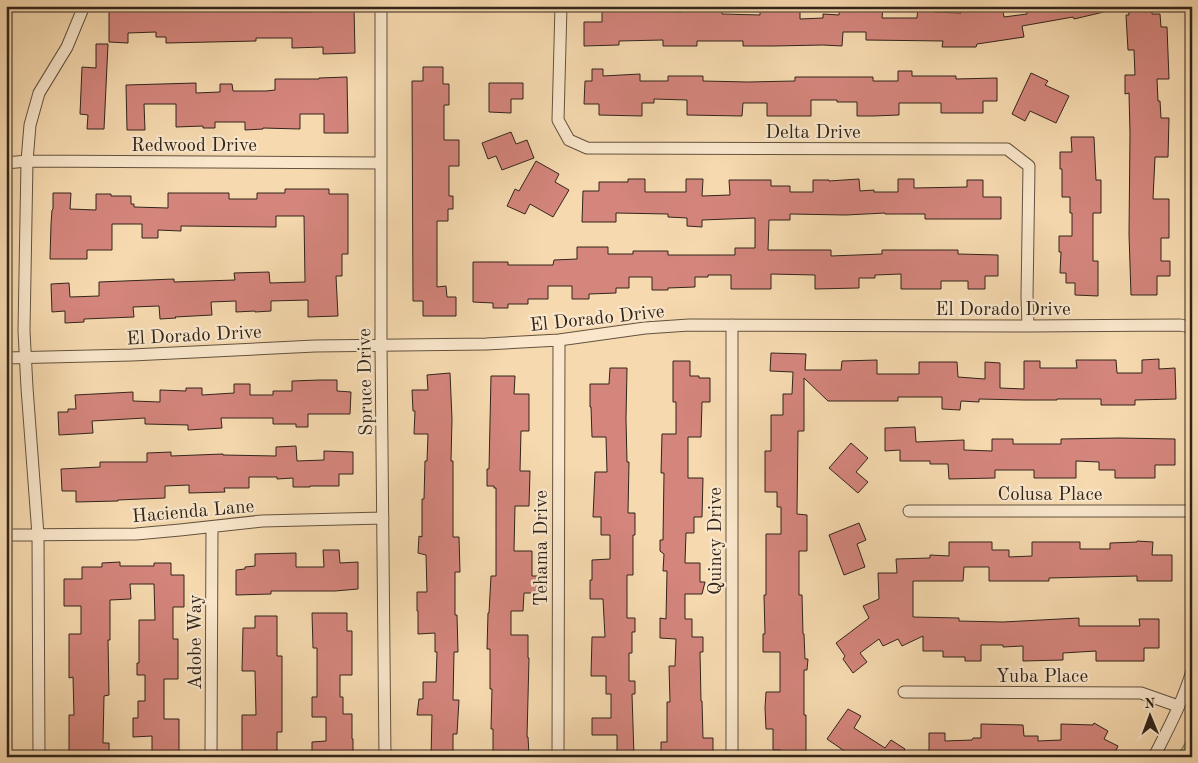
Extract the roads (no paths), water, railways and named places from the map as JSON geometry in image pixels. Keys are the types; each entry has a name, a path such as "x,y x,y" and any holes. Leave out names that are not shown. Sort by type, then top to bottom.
{"street":[{"path":"39,757 38,535 24,331 27,161 30,125 39,93 67,47 84,6"},
{"name":"Spruce Drive","path":"382,6 381,345 385,757"},
{"name":"Delta Drive","path":"561,6 558,120 569,140 586,148 1007,149 1029,166 1028,326"},
{"name":"Redwood Drive","path":"6,163 27,161 381,163"},
{"name":"El Dorado Drive","path":"6,358 132,355 315,346 486,344 559,340 645,328 689,325 1192,326"},
{"name":"Quincy Drive","path":"732,325 732,757"},
{"name":"Tehama Drive","path":"558,757 559,340"},
{"name":"Colusa Place","path":"908,511 1192,511"},
{"name":"Hacienda Lane","path":"6,535 136,534 262,521 383,518"},
{"name":"Adobe Way","path":"211,757 212,527"},
{"path":"1154,757 1169,728 1192,671"},
{"name":"Yuba Place","path":"904,692 1141,693 1178,706"}]}
